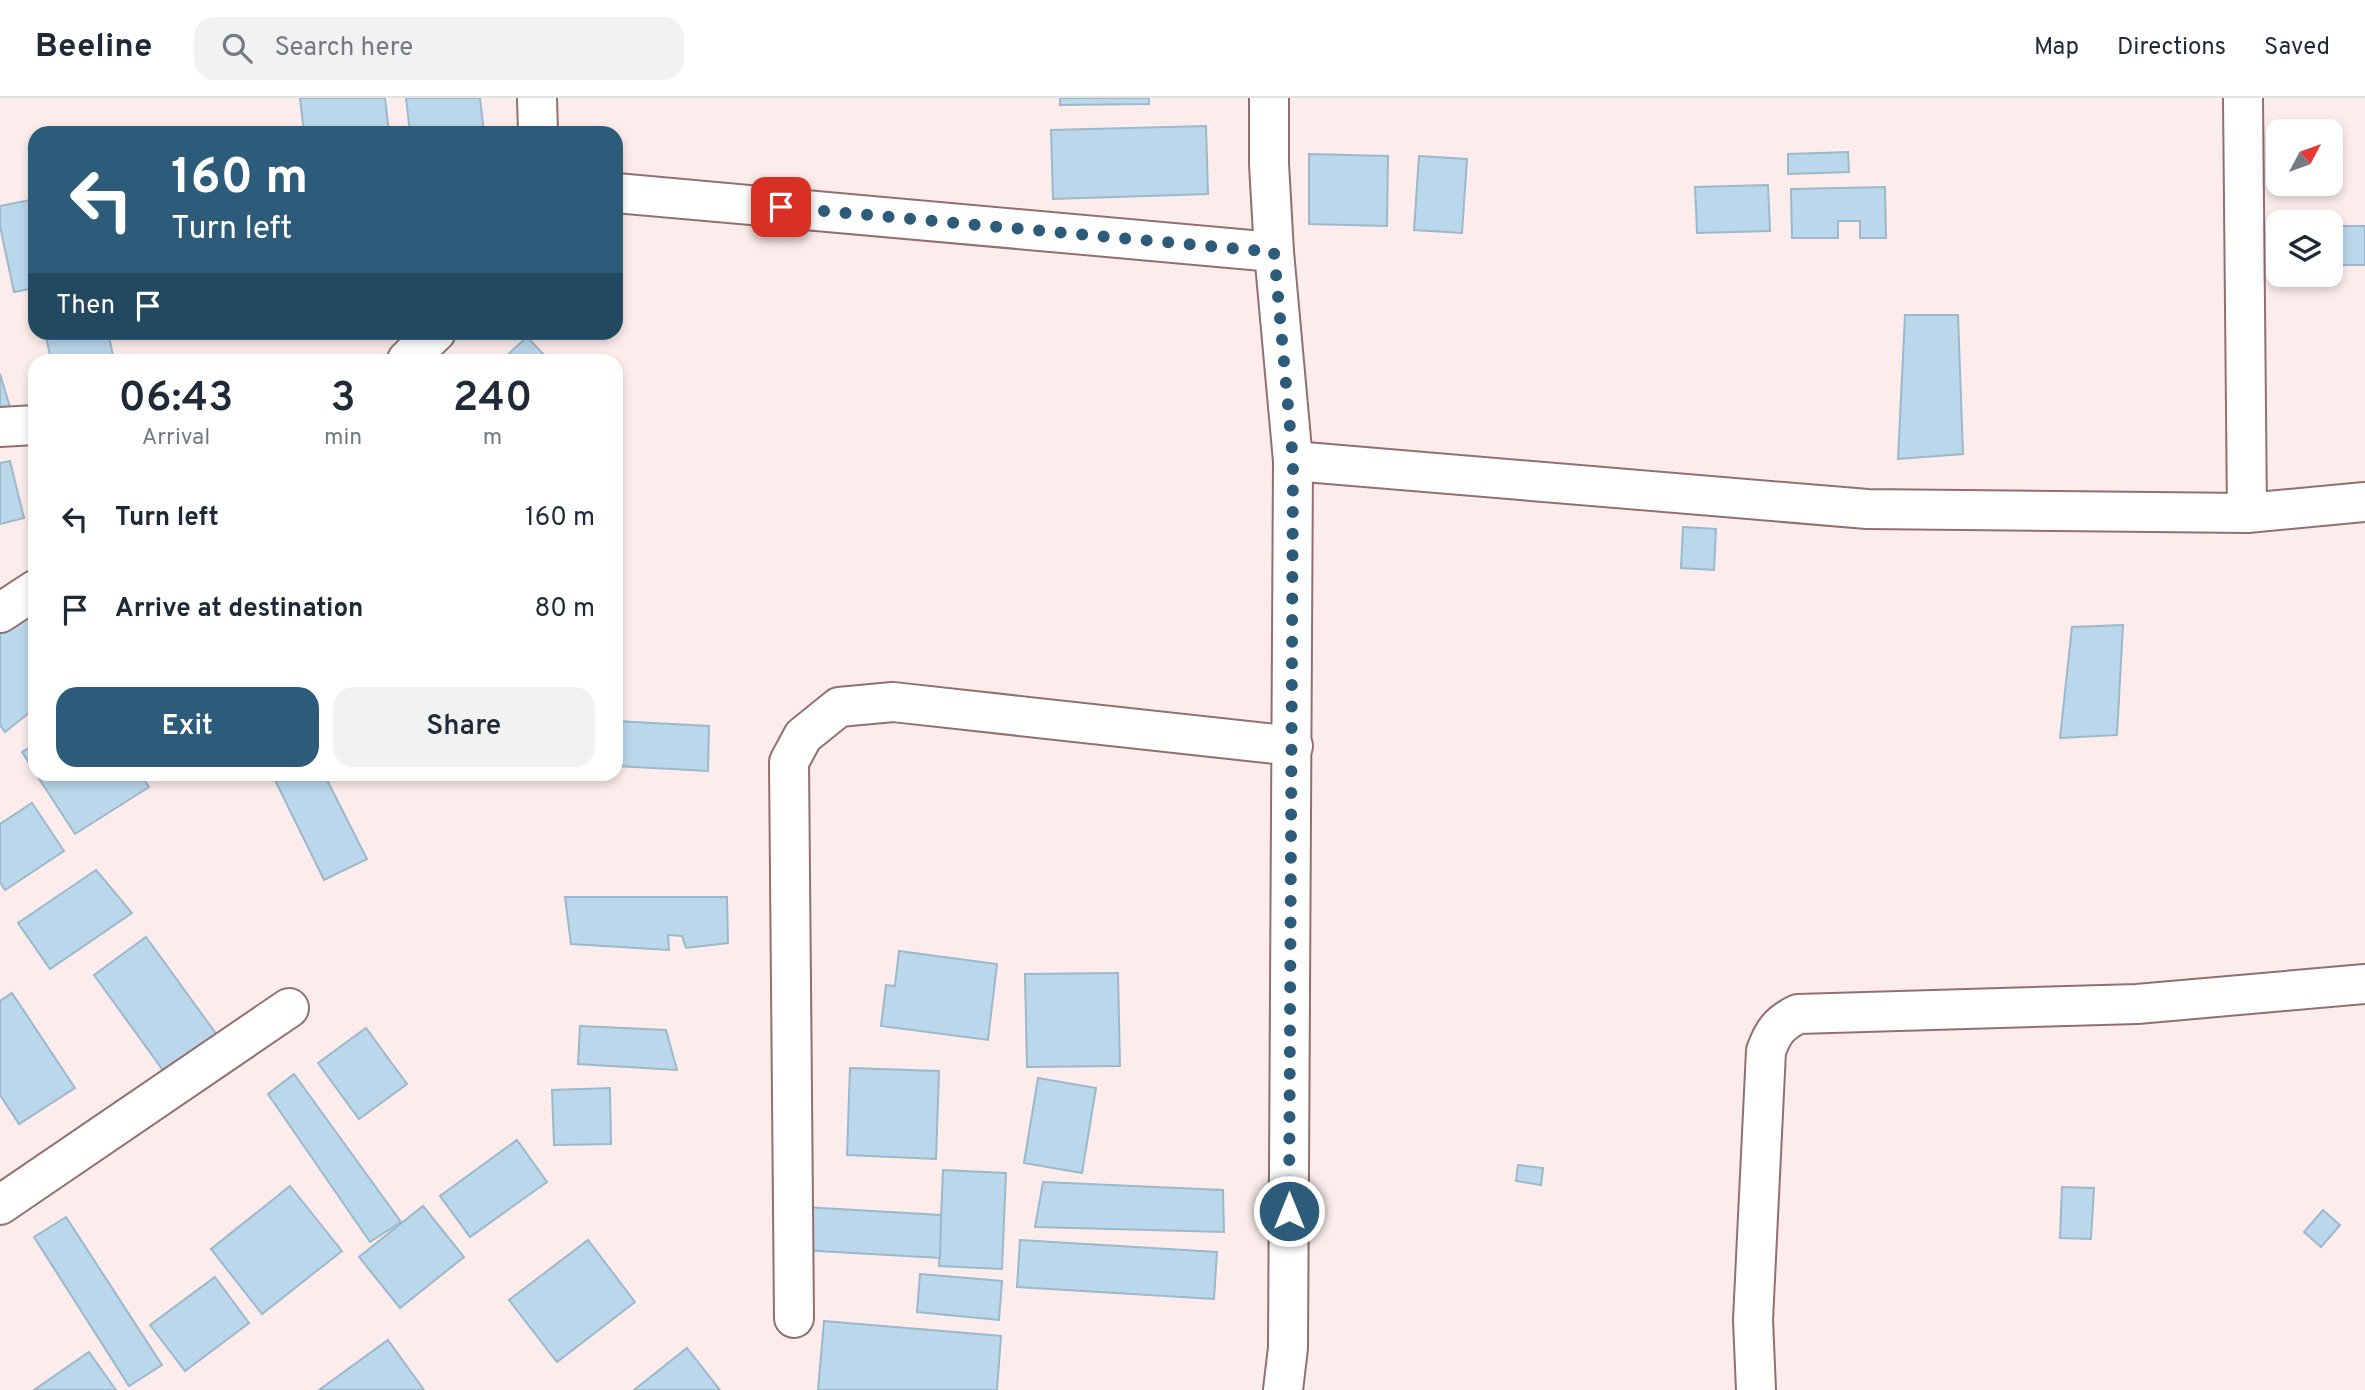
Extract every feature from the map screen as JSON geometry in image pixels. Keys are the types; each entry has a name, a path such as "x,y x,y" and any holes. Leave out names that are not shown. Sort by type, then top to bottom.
{"street":[{"path":"537,98 538,126"},
{"path":"1269,98 1269,164 1274,252 1293,461 1288,1348 1283,1390"},
{"path":"2244,98 2247,513"},
{"path":"623,194 1274,252"},
{"path":"413,354 428,340"},
{"path":"0,427 28,425"},
{"path":"1293,461 1867,509 2247,513 2365,502"},
{"path":"0,613 28,595"},
{"path":"794,1318 789,762 803,736 839,707 893,702 1293,746"},
{"path":"1756,1390 1754,1320 1766,1051 1773,1032 1782,1022 1798,1014 2137,1004 2365,984"},
{"path":"0,1205 289,1008"}],"building":[{"path":"300,98 385,98 388,126 303,126"},
{"path":"406,98 480,98 483,126 409,126"},
{"path":"1060,98 1149,98 1149,104 1060,105"},
{"path":"1206,126 1208,194 1053,199 1051,130"},
{"path":"1848,152 1849,172 1788,174 1788,154"},
{"path":"1309,154 1388,156 1387,226 1309,224"},
{"path":"1419,156 1467,159 1462,233 1414,230"},
{"path":"1768,185 1770,231 1697,233 1695,187"},
{"path":"1885,187 1886,238 1860,238 1860,221 1838,221 1838,238 1792,238 1791,189"},
{"path":"28,200 28,289 14,292 0,226 0,206"},
{"path":"2343,226 2365,226 2365,265 2343,265"},
{"path":"1905,315 1958,315 1963,454 1898,459"},
{"path":"47,340 110,340 113,354 50,354"},
{"path":"524,340 530,340 543,354 509,354"},
{"path":"0,374 12,414 0,413"},
{"path":"10,461 24,518 0,524 0,463"},
{"path":"1683,527 1716,529 1714,570 1681,568"},
{"path":"28,611 28,714 5,732 0,725 0,633"},
{"path":"2123,625 2117,735 2060,738 2072,627"},
{"path":"623,721 709,726 708,771 623,766"},
{"path":"28,748 28,761 22,752"},
{"path":"41,781 145,781 149,787 75,834"},
{"path":"275,781 328,781 367,859 324,880"},
{"path":"32,803 64,851 5,890 0,882 0,824"},
{"path":"96,870 132,913 50,969 18,923"},
{"path":"565,897 727,897 728,943 686,948 682,936 668,935 669,950 571,944"},
{"path":"146,937 217,1035 165,1073 94,975"},
{"path":"899,951 997,964 988,1040 881,1026 886,985 895,986"},
{"path":"1118,973 1120,1066 1027,1067 1025,974"},
{"path":"12,993 75,1088 19,1124 0,1095 0,1001"},
{"path":"580,1026 666,1030 677,1070 578,1064"},
{"path":"366,1028 407,1084 359,1119 318,1063"},
{"path":"850,1068 939,1071 936,1159 847,1155"},
{"path":"294,1074 401,1222 370,1242 268,1094"},
{"path":"1038,1078 1096,1088 1082,1173 1024,1163"},
{"path":"610,1088 611,1144 554,1145 552,1090"},
{"path":"517,1140 547,1182 470,1237 440,1196"},
{"path":"1518,1165 1543,1168 1541,1185 1516,1181"},
{"path":"943,1170 1006,1173 1002,1269 939,1266"},
{"path":"1043,1182 1223,1190 1224,1232 1035,1227"},
{"path":"290,1186 342,1251 262,1314 211,1249"},
{"path":"2062,1187 2094,1188 2091,1239 2060,1238"},
{"path":"423,1206 464,1257 400,1308 359,1257"},
{"path":"804,1207 941,1215 940,1258 801,1250"},
{"path":"2323,1210 2340,1225 2321,1247 2304,1232"},
{"path":"66,1217 162,1365 129,1386 34,1237"},
{"path":"588,1240 635,1302 557,1362 509,1300"},
{"path":"1020,1240 1217,1252 1214,1299 1017,1287"},
{"path":"920,1274 1002,1281 999,1320 917,1312"},
{"path":"215,1277 249,1323 185,1371 150,1325"},
{"path":"824,1321 1001,1336 997,1390 818,1390"},
{"path":"388,1340 424,1390 319,1390"},
{"path":"687,1348 720,1390 634,1390"},
{"path":"89,1352 116,1390 34,1390"}],"route":[{"path":"781,207 1274,252 1293,461 1289,1211"}]}
